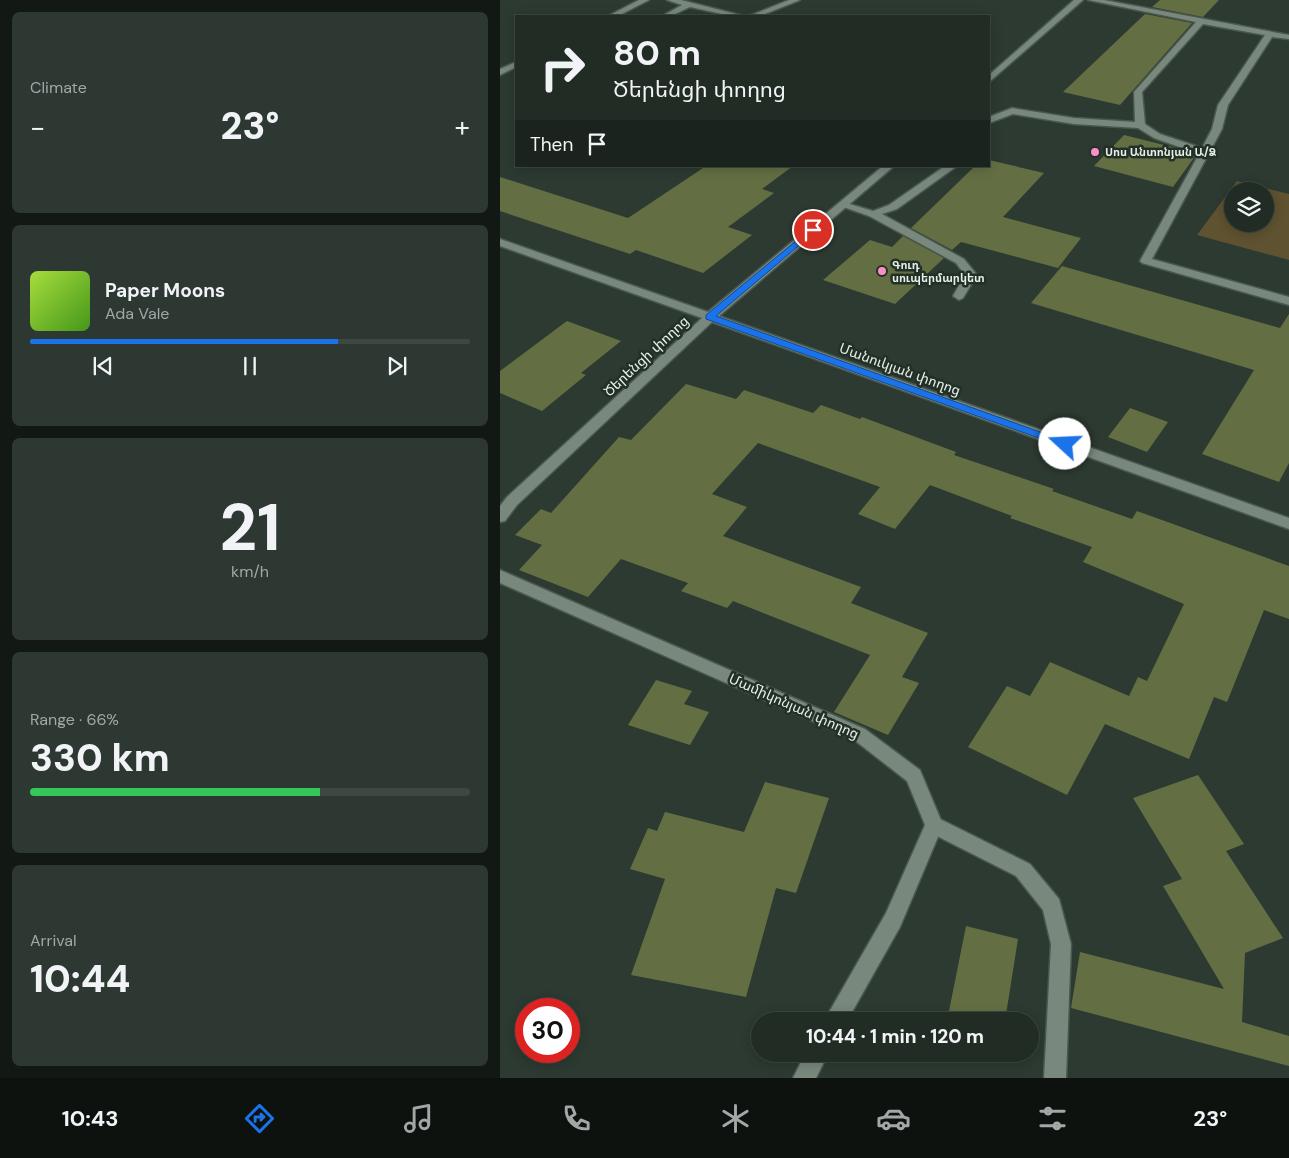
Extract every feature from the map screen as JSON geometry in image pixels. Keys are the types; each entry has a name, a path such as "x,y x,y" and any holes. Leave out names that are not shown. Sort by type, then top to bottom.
{"street":[{"path":"614,15 645,0"},
{"path":"671,0 736,15"},
{"path":"756,15 796,0"},
{"path":"990,78 1079,0"},
{"path":"1092,0 1200,22 1289,37"},
{"path":"668,15 689,4"},
{"path":"1140,125 1138,92 1200,22"},
{"path":"1270,34 1222,105 1217,129 1146,261 1289,301"},
{"path":"500,72 515,64"},
{"path":"990,120 1012,112 1074,121 1140,125 1157,136 1203,152"},
{"name":"Ծերենցի փողոց","path":"500,517 512,501 710,317 887,167"},
{"path":"873,214 893,207 951,167"},
{"path":"843,205 873,214 960,261 971,275 959,296"},
{"name":"Մանուկյան փողոց","path":"500,242 1289,524"},
{"name":"Մամիկոնյան փողոց","path":"500,576 859,734 914,776 934,825"},
{"path":"840,1012 893,920 934,825 1023,870 1052,906 1061,944 1055,1078"},
{"path":"804,1078 813,1062"}],"shaded area":[{"path":"1274,190 1289,194 1289,260 1197,235 1224,199 1224,232 1274,232"}],"building":[{"path":"1160,0 1219,0 1203,17 1152,7"},
{"path":"1145,14 1192,23 1120,105 1063,92"},
{"path":"1124,135 1196,155 1173,187 1094,166"},
{"path":"990,160 1044,173 1003,217 1081,238 1058,268 961,242 952,250 911,228 974,167 990,167"},
{"path":"704,167 792,167 762,189 774,193 728,227 752,235 703,273 636,250 630,254 500,211 500,177 628,218"},
{"name":"Գուդ սուպերմարկետ","path":"903,236 944,258 895,304 823,280 870,240 892,247"},
{"path":"1062,266 1280,328 1289,314 1289,463 1279,482 1202,454 1254,370 1031,303"},
{"path":"567,321 621,341 581,373 586,375 542,411 500,393 500,371"},
{"path":"686,384 736,399 744,390 813,413 821,405 860,419 862,417 956,452 954,455 1054,489 1052,491 1132,519 1137,511 1289,566 1289,619 1264,610 1227,702 1214,697 1189,759 1105,724 1067,795 968,747 1007,686 1030,696 1050,662 1129,696 1138,677 1147,681 1184,604 1083,562 1092,547 1010,518 1012,516 930,485 895,529 858,514 880,487 758,443 712,494 747,507 723,536 861,587 851,603 928,633 902,677 919,683 888,735 834,712 870,655 733,601 727,608 681,591 688,583 621,559 588,597 519,570 542,545 515,535 541,509 551,513 619,437 631,440"},
{"path":"1130,408 1168,422 1147,452 1108,437"},
{"path":"656,680 692,691 684,704 709,712 690,745 628,725"},
{"path":"1198,775 1244,844 1226,851 1283,938 1245,953 1242,1022 1289,1036 1289,1066 1071,1008 1080,952 1224,989 1163,886 1182,879 1133,798"},
{"path":"765,782 829,798 796,893 776,888 746,997 631,975 665,879 630,869 648,828 657,831 665,812 744,832"},
{"path":"966,926 1018,939 1006,1012 949,1012"}],"place":[{"name":"Սոս Անտոնյան Ա/Ձ","path":"1095,152"},
{"name":"Գուդ սուպերմարկետ","path":"882,271"}],"route":[{"path":"813,230 710,317 1065,444"}]}
